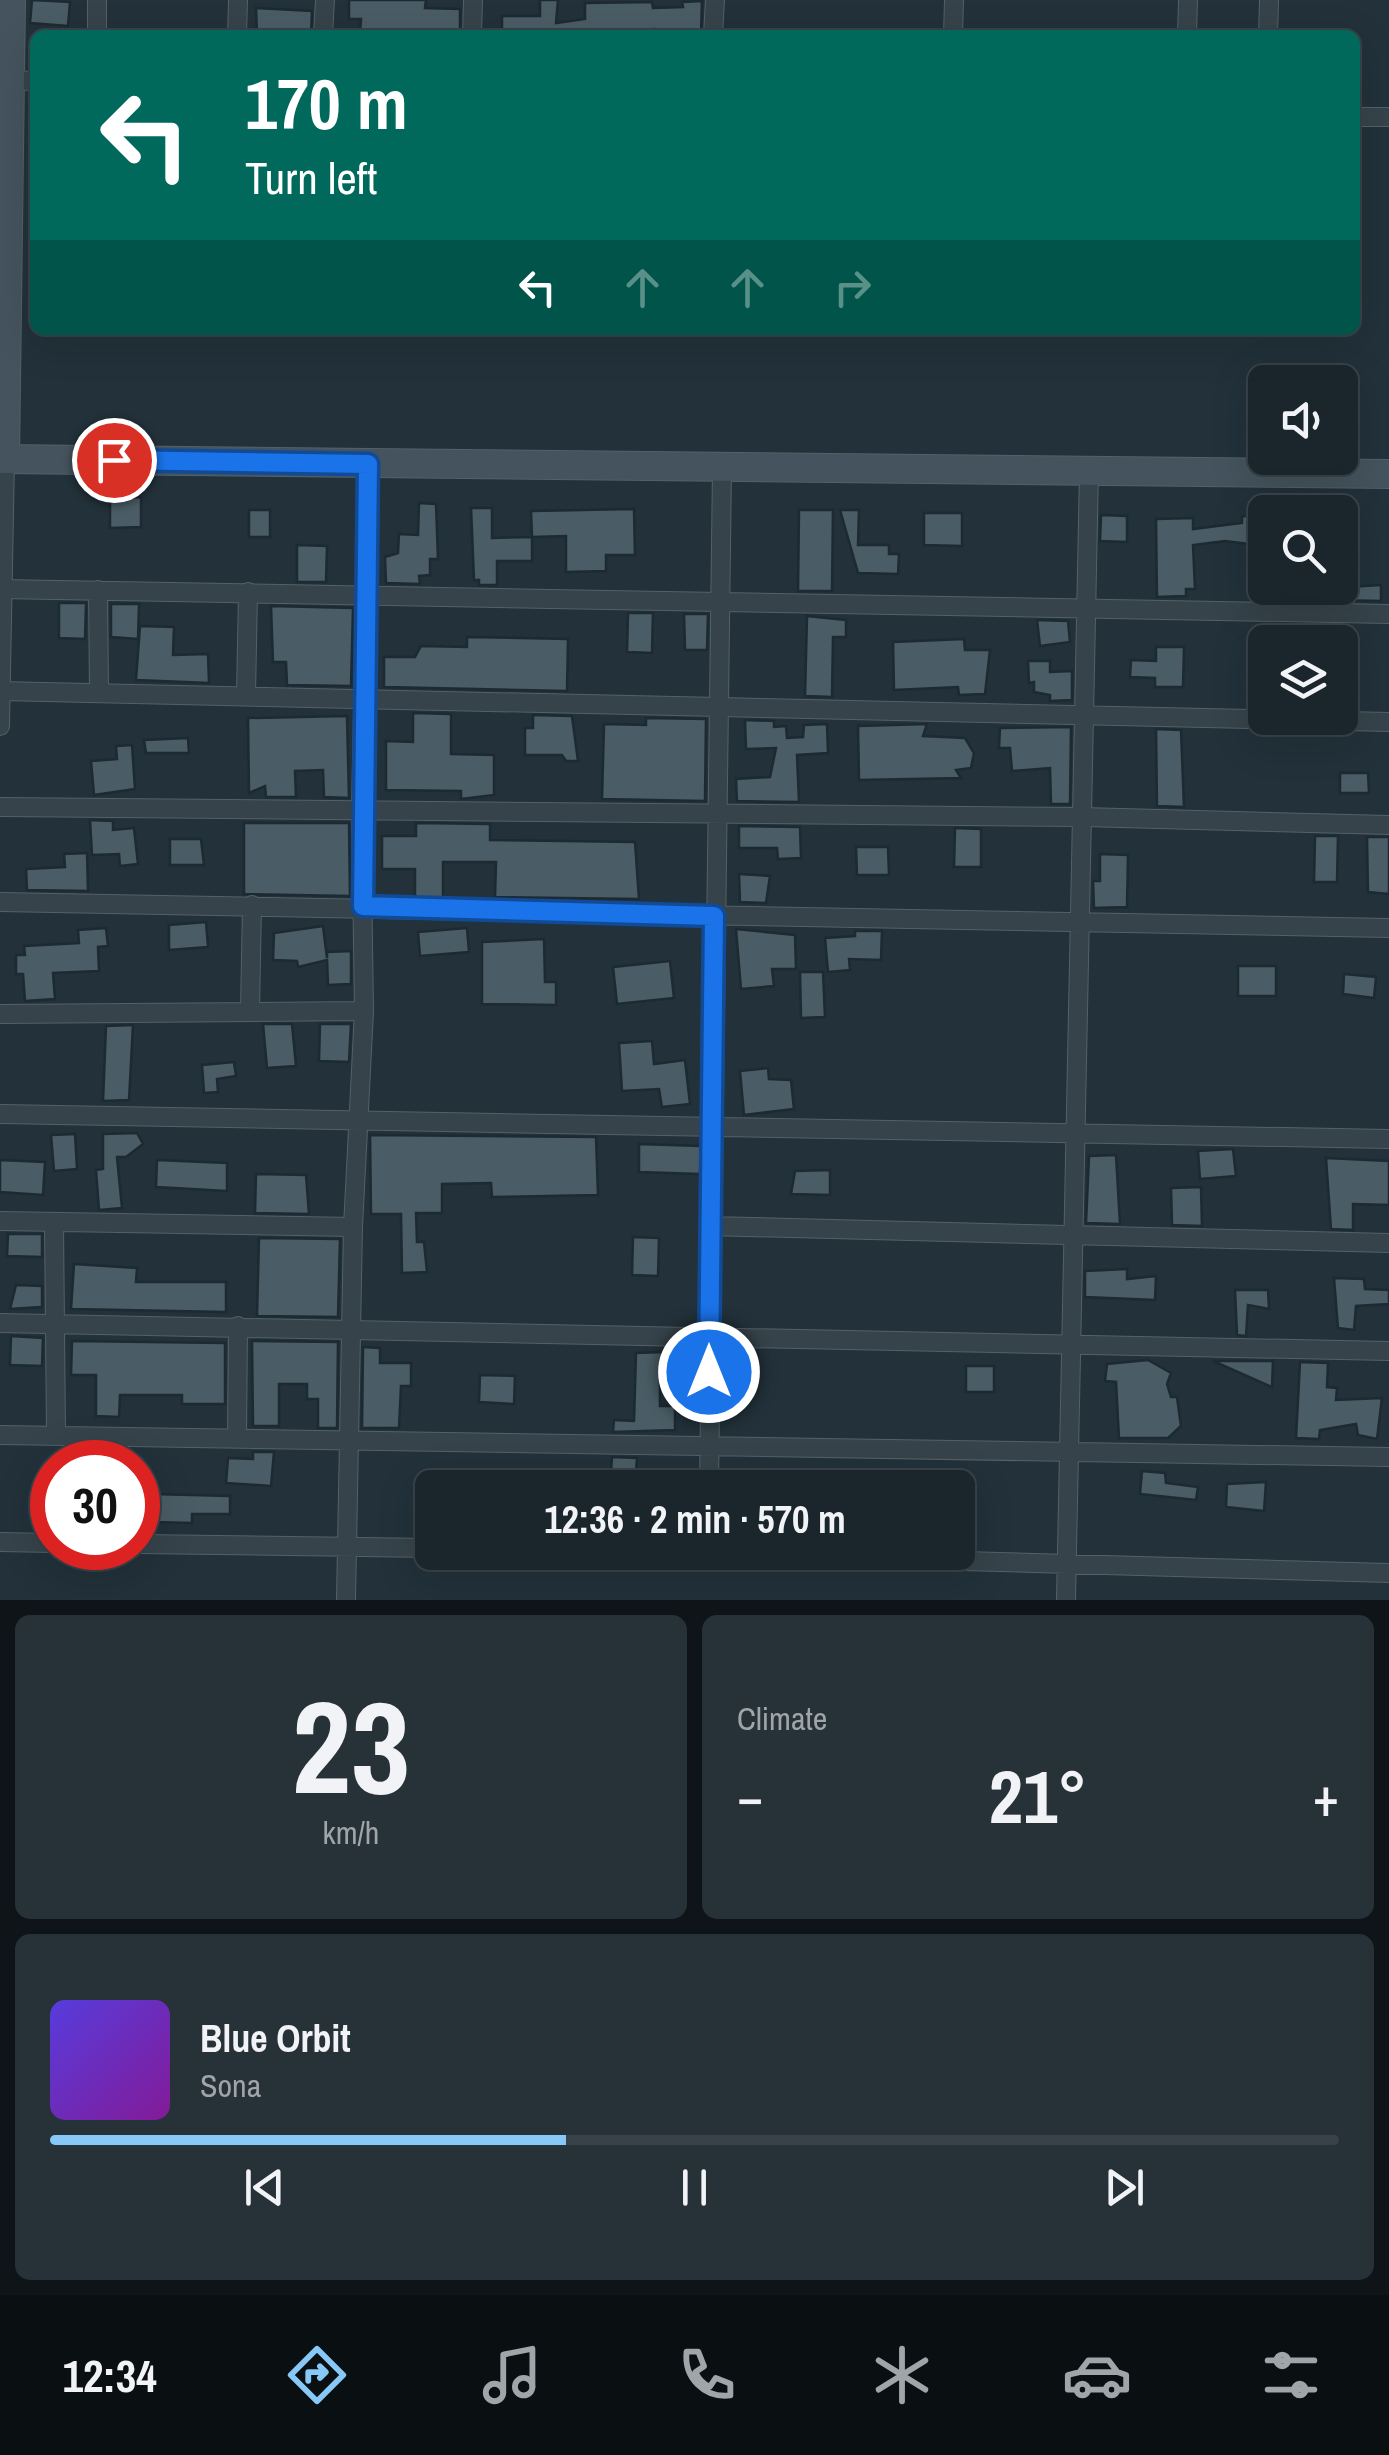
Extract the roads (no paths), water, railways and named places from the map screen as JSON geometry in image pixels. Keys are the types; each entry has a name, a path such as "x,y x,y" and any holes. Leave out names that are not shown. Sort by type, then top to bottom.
{"street":[{"path":"0,726 2,459 15,80 11,0"},
{"path":"97,0 97,30"},
{"path":"236,30 238,0"},
{"path":"323,30 325,0"},
{"path":"472,30 473,0"},
{"path":"713,30 714,0"},
{"path":"954,0 954,30"},
{"path":"1187,30 1188,0"},
{"path":"1268,0 1268,30"},
{"path":"1360,116 1389,117"},
{"path":"2,459 1389,474"},
{"path":"346,1600 353,1228 364,1011 362,809 368,464"},
{"path":"708,1470 722,467"},
{"path":"1066,1600 1068,1344 1089,471"},
{"path":"2,589 1389,614"},
{"path":"98,590 98,692"},
{"path":"246,694 248,592"},
{"path":"0,691 364,696 1389,722"},
{"path":"0,807 1082,817 1389,825"},
{"path":"0,902 1389,928"},
{"path":"250,1010 252,905"},
{"path":"0,1014 364,1011"},
{"path":"0,1114 1389,1139"},
{"path":"0,1221 353,1228"},
{"path":"54,1222 56,1435"},
{"path":"709,1226 1389,1244"},
{"path":"0,1323 1389,1350"},
{"path":"237,1436 238,1326"},
{"path":"0,1434 1389,1457"},
{"path":"0,1542 30,1543"},
{"path":"160,1544 415,1548"},
{"path":"975,1561 1389,1573"}]}
